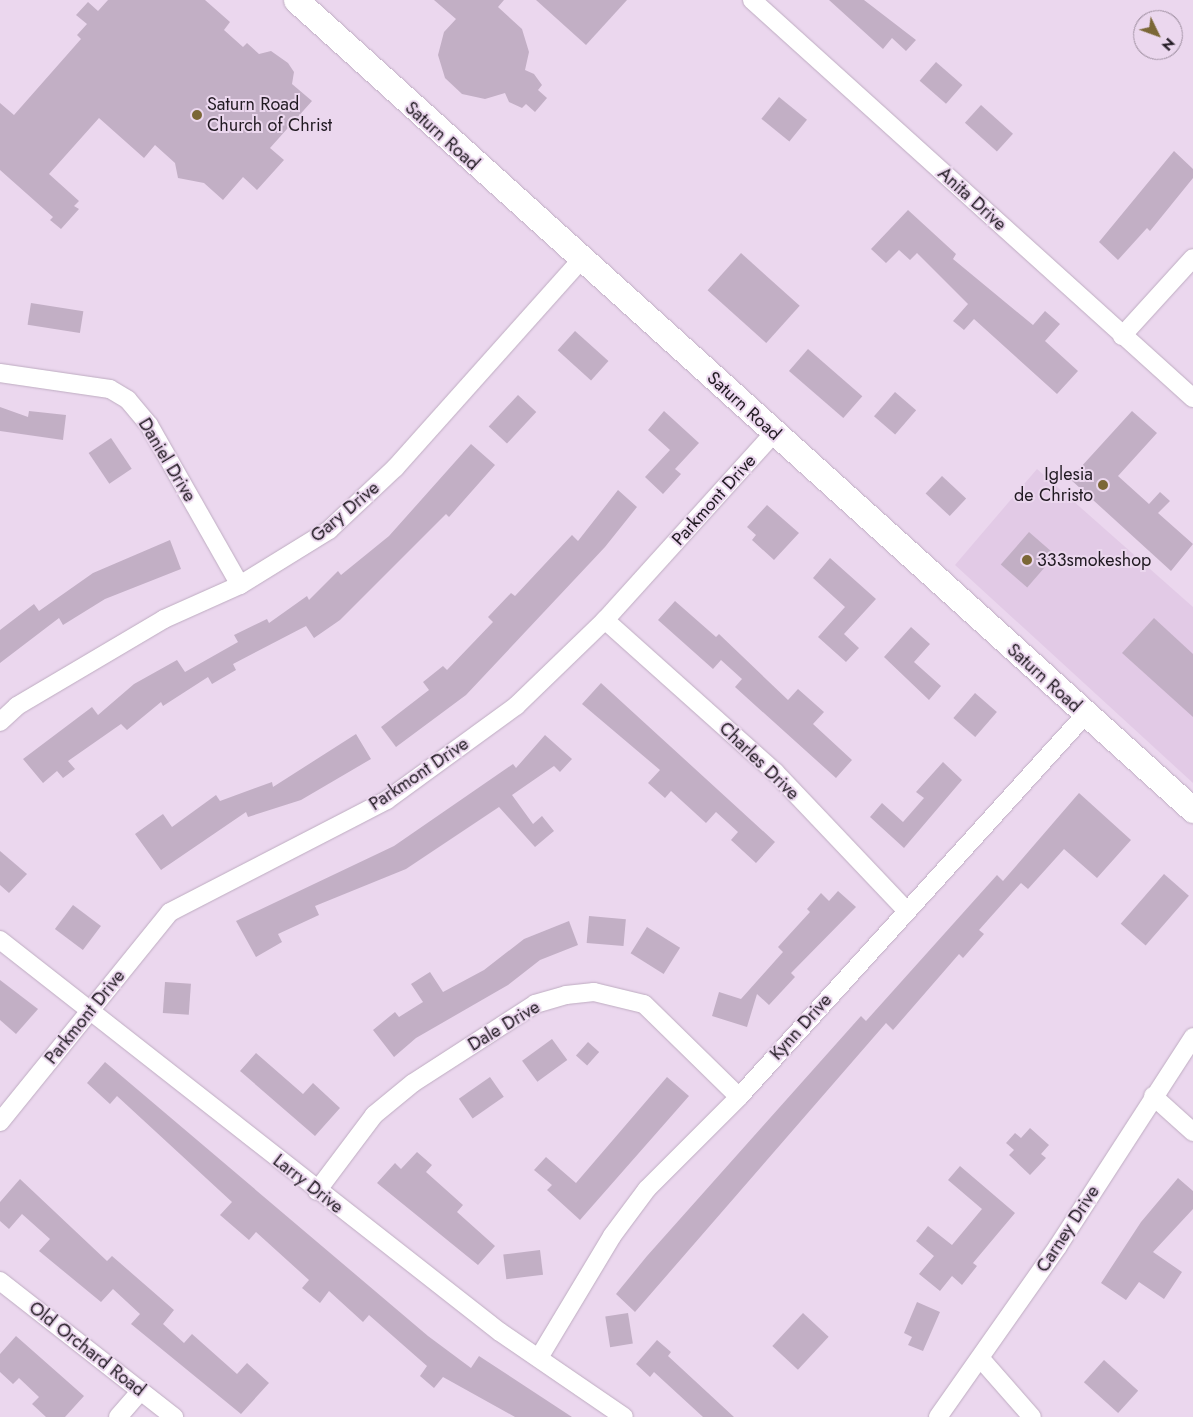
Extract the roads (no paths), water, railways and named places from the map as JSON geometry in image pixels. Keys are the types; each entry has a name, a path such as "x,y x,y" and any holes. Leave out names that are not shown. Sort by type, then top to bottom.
{"street":[{"name":"Saturn Road","path":"296,0 581,260 1085,715 1193,810"},
{"name":"Anita Drive","path":"752,0 1122,336 1193,398"},
{"path":"1122,336 1193,258"},
{"name":"Gary Drive","path":"0,722 17,706 164,619 240,585 329,530 395,468 581,260"},
{"name":"Daniel Drive","path":"0,373 110,389 128,400 149,425 240,585"},
{"name":"Parkmont Drive","path":"0,1122 88,1010 170,912 387,800 516,706 605,620 774,433"},
{"name":"Charles Drive","path":"605,620 775,772 906,910"},
{"name":"Kynn Drive","path":"540,1356 612,1236 648,1190 739,1097 906,910 1085,715"},
{"name":"Larry Drive","path":"0,940 317,1191 500,1332 540,1356 624,1417"},
{"name":"Dale Drive","path":"317,1191 374,1115 413,1083 535,1004 566,995 594,992 644,1004 739,1097"},
{"name":"Carney Drive","path":"938,1417 981,1359 1193,1037"},
{"path":"1153,1096 1193,1132"},
{"name":"Old Orchard Road","path":"0,1281 174,1417"},
{"path":"981,1359 1032,1417"},
{"path":"118,1417 141,1391"}],"place":[{"name":"Saturn Road Church of Christ","path":"197,115"},
{"name":"Iglesia de Christo","path":"1103,485"},
{"name":"333smokeshop","path":"1027,560"}]}
